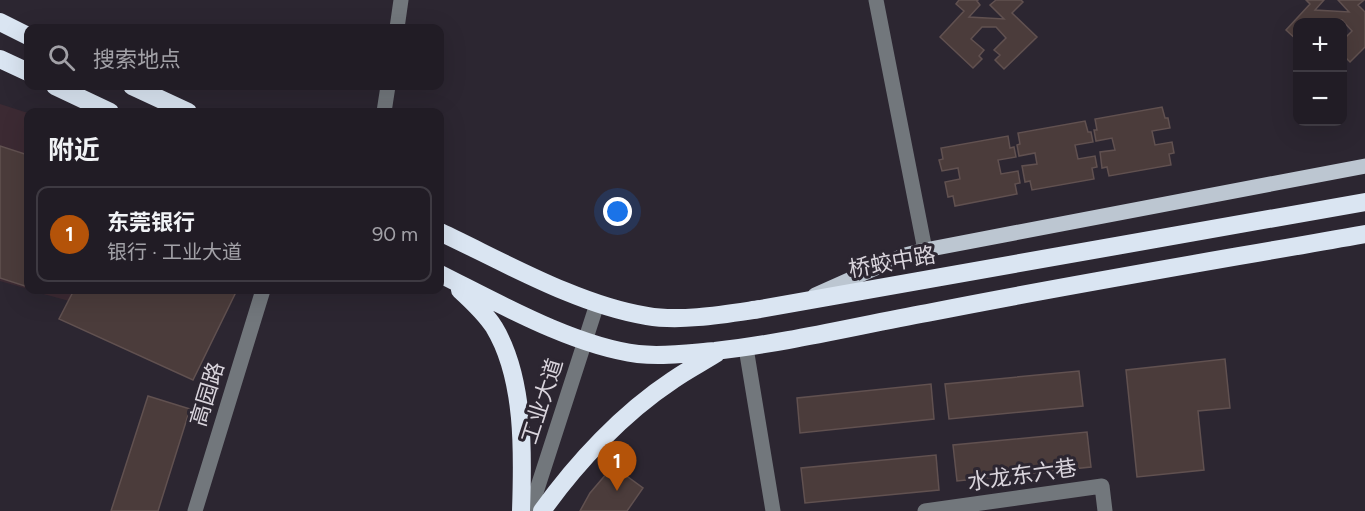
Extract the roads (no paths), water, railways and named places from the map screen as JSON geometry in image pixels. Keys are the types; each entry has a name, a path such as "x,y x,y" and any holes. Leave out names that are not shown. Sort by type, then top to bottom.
{"highway":[{"path":"0,22 24,34"},
{"path":"0,59 24,70"},
{"path":"63,90 102,108"},
{"path":"141,90 179,108"},
{"name":"桥蛟中路","path":"444,234 597,304 648,317 699,317 799,302 1365,202"},
{"path":"444,276 526,316 585,341 614,350 641,354 676,355 746,348 946,309 1365,234"},
{"path":"444,278 471,300 493,326 505,349 515,384 521,432 521,511"},
{"path":"542,511 578,464 630,414 672,380 723,350"}],"main road":[{"path":"799,302 905,255 1365,166"}],"street":[{"path":"398,24 401,0"},
{"path":"876,0 926,250"},
{"path":"385,108 387,90"},
{"name":"高园路","path":"195,511 262,294"},
{"name":"工业大道","path":"530,511 597,304"},
{"path":"746,348 773,511"},
{"name":"水龙东六巷","path":"925,511 1102,486 1105,511"}],"place":[{"name":"东莞银行","path":"617,491"}]}
